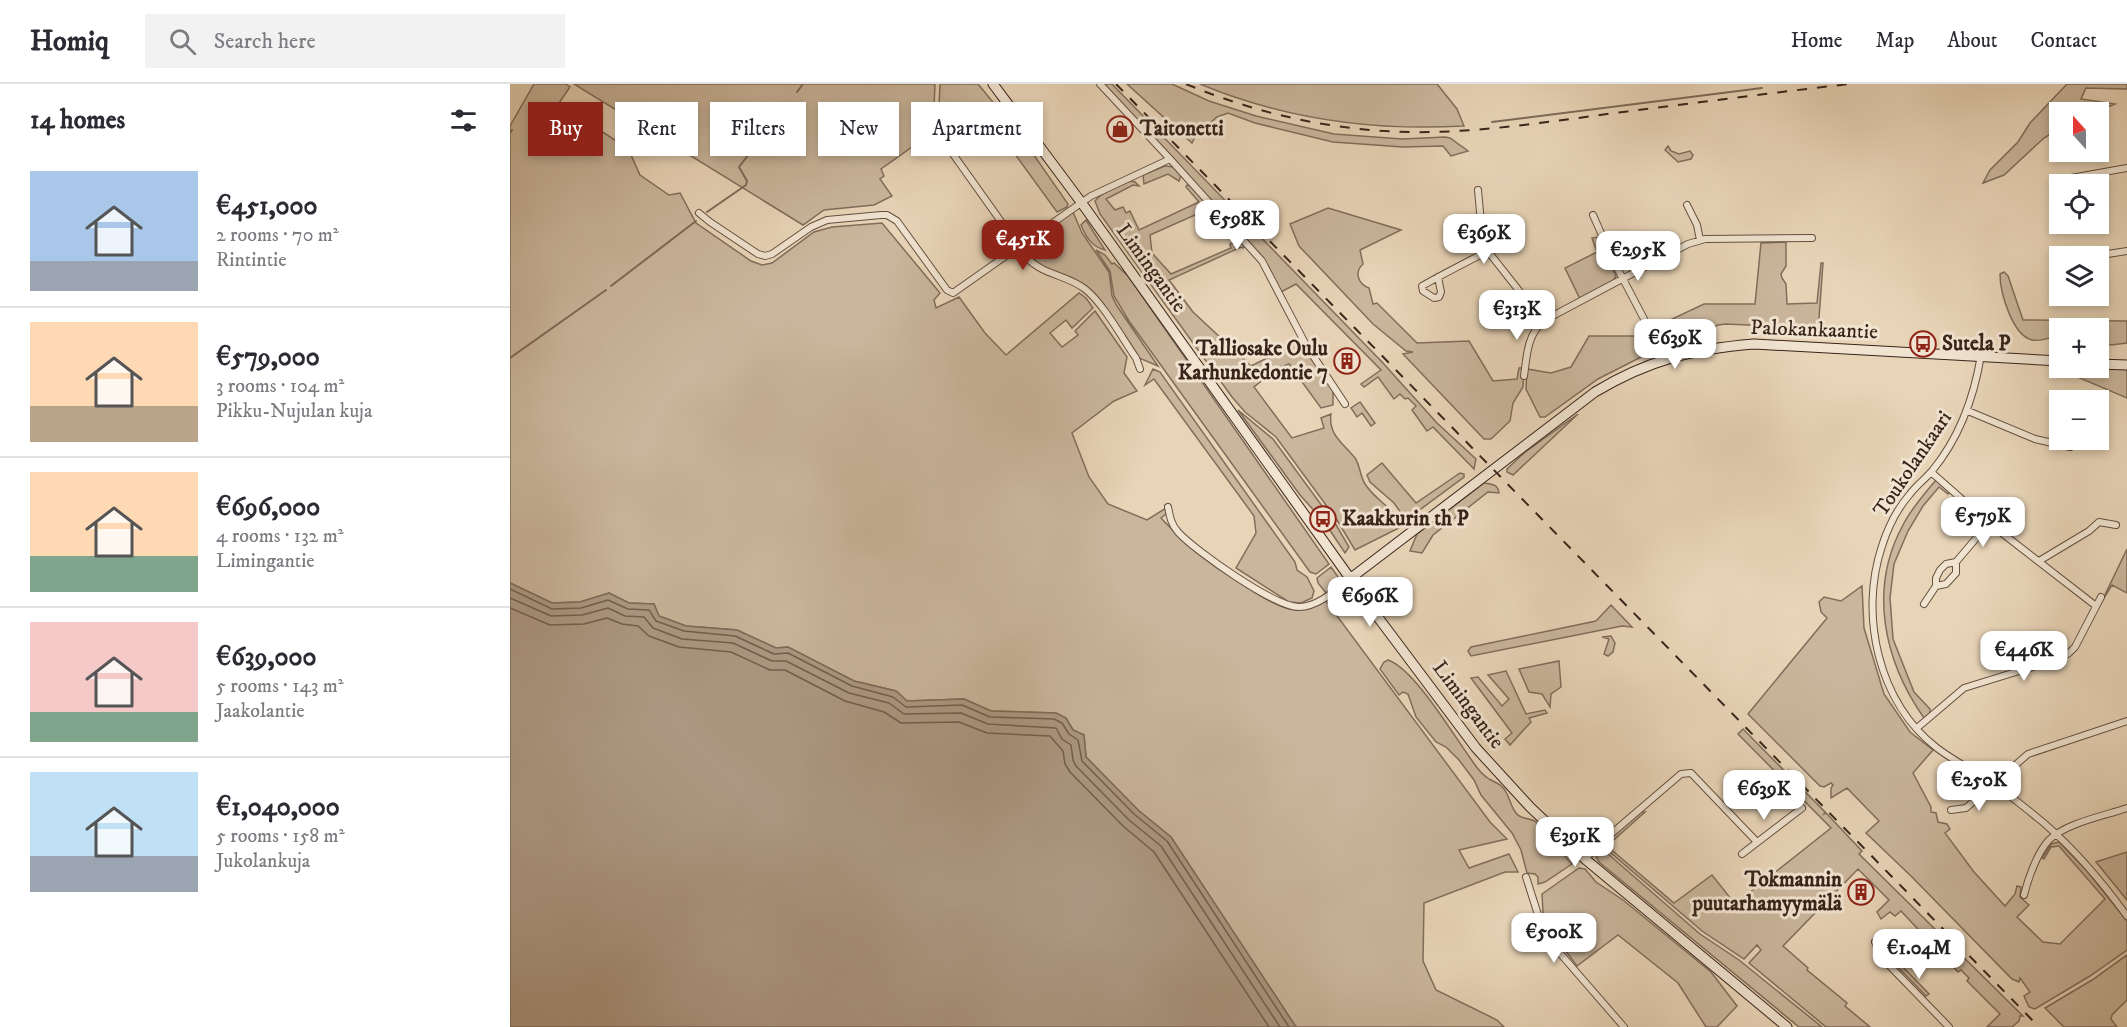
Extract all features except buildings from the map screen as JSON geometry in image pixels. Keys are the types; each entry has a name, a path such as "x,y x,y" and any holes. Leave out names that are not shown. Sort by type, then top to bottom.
{"main road":[{"name":"Limingantie","path":"993,84 1082,202 1351,578 1476,748 1530,807 1585,860 1787,1027"},
{"name":"Palokankaantie","path":"1351,578 1576,405 1613,381 1665,359 1711,348 1754,344 2049,360"},
{"path":"2109,364 2127,365"}],"street":[{"path":"1100,84 1262,261 1314,358 1345,404"},
{"path":"954,156 1019,247 1038,267 1075,284 1090,294 1136,358 1140,369"},
{"path":"699,213 758,254 765,256 772,254 821,222 887,215 897,221 947,290 953,293 1082,202 1170,159"},
{"path":"2093,174 2127,168"},
{"path":"1478,190 1483,245 1543,321"},
{"path":"1687,205 1697,225 1700,240"},
{"path":"1593,215 1665,359"},
{"path":"1524,376 1530,338 1533,331 1543,321 1688,244 1700,240 1812,238"},
{"path":"1438,277 1488,251"},
{"path":"2109,254 2127,251"},
{"name":"Toukolankaari","path":"1981,355 1977,383 1968,411 1958,431 1931,472 1910,494 1888,529 1876,565 1871,604 1875,637 1883,670 1897,700 1917,728 1937,748 1994,784 2057,835 2090,868 2127,916"},
{"path":"1968,411 2027,436 2049,442"},
{"path":"1931,472 1989,522 2096,606"},
{"path":"1168,507 1170,521 1190,544 1244,581 1286,604 1306,606 1326,597 1351,578"},
{"path":"1936,586 1946,584 1956,573 1956,562 1989,522"},
{"path":"2039,561 2090,531 2099,522 2116,525"},
{"path":"1924,604 1936,586 1936,578 1940,570 1949,563 1956,562"},
{"path":"1917,728 1964,688 2058,659 2069,653 2075,647 2101,597"},
{"path":"1951,810 1966,808 2028,754 2127,721"},
{"path":"1585,860 1604,840 1682,774 1690,773 1757,842"},
{"path":"1742,854 1802,808"},
{"path":"2024,896 2029,876 2049,840 2073,826 2127,808"},
{"path":"1526,877 1540,921 1558,951 1624,1027"},
{"path":"1875,942 1882,958 1948,1027"}],"shaded area":[{"path":"534,84 566,84 570,87 560,102 528,102 528,156 603,156 603,132 615,140 615,156 631,156 640,175 669,195 680,193 696,223 751,261 762,265 772,263 814,232 832,227 882,223 940,293 934,300 936,308 959,297 985,333 1006,355 1079,293 1086,298 1093,308 1072,328 1066,320 1050,333 1062,347 1078,335 1075,331 1095,311 1127,357 1124,373 1137,391 1114,401 1072,433 1089,477 1108,504 1147,520 1166,508 1166,514 1161,518 1186,542 1245,586 1282,607 1299,610 1326,601 1490,822 1507,839 1459,850 1469,868 1509,854 1518,872 1505,872 1424,903 1423,961 1436,990 1497,1020 1504,1027 1296,1027 1171,837 1138,810 1086,757 1084,735 1073,730 1066,718 1056,713 991,711 964,699 907,701 896,691 854,681 788,647 776,648 737,630 686,626 659,616 654,604 629,603 609,593 580,602 552,603 510,583 510,126"},
{"path":"574,84 935,84 934,102 911,102 911,148 881,169 884,176 880,179 892,196 874,205 824,210 803,225 691,156 698,156 698,102 615,102 615,109"},
{"path":"940,84 978,84 993,102 939,102"},
{"path":"1104,84 1112,84 1383,363 1437,423 1476,459 1474,469 1433,427 1427,431 1412,410 1416,406 1408,398 1405,399 1400,394 1394,399 1378,377 1364,387 1361,384 1381,370 1296,284 1281,292 1264,259"},
{"path":"1127,84 1172,84 1209,101 1256,116 1334,134 1402,139 1445,137 1468,151 1451,156 1443,146 1403,147 1333,142 1255,123 1228,113 1217,117 1195,137 1192,143"},
{"path":"1200,84 1437,84 1457,109 1464,126 1397,126 1330,120 1264,106"},
{"path":"2067,84 2127,84 2127,89 2086,88 2081,99 2101,102 2050,102"},
{"path":"2049,103 2049,135 2004,175 1983,183 1990,170 2018,142 2030,123"},
{"path":"1668,146 1671,151 1679,154 1690,151 1693,155 1691,159 1678,162 1665,150"},
{"path":"1016,156 1035,156 1068,204 1067,207 1057,212"},
{"path":"1165,166 1174,167 1181,175 1179,181 1168,174 1144,184 1143,175"},
{"path":"1130,181 1139,186 1133,185 1106,199 1115,210 1123,207 1126,213 1130,211 1139,230 1199,202 1186,187 1187,185 1191,186 1211,208 1210,211 1206,210 1150,235 1152,253 1171,274 1231,248 1230,244 1241,240 1245,246 1243,248 1169,280 1193,312 1251,366 1297,343 1300,348 1304,348 1333,390 1333,405 1321,408 1289,364 1276,369 1254,387 1292,438 1324,428 1321,418 1331,414 1334,433 1355,458 1365,484 1395,514 1403,526 1355,550 1337,520 1276,437 1245,412 1232,397 1100,214 1095,201 1107,191"},
{"path":"1328,208 1401,230 1360,250 1363,264 1360,267 1358,278 1369,288 1373,304 1377,303 1417,343 1469,341 1493,381 1517,379 1519,368 1524,368 1523,387 1513,403 1510,421 1491,439 1484,439 1403,354 1413,352 1406,351 1373,324 1299,246 1290,224"},
{"path":"1073,212 1082,233 1109,272 1112,296 1117,306 1158,366 1139,358 1092,293 1044,268 1026,252 1027,244"},
{"path":"1086,220 1105,250 1096,247 1087,237 1081,225"},
{"path":"1598,237 1616,276 1613,281 1580,299 1565,268 1597,252 1592,238"},
{"path":"1786,242 1786,266 1781,274 1786,284 1787,304 1817,303 1821,263 1823,263 1818,332 1771,326 1726,324 1689,337 1661,341 1655,327 1704,304 1755,304 1761,243"},
{"path":"1096,250 1128,276 1329,564 1316,574 1310,572 1129,321 1114,296 1110,271"},
{"path":"2004,272 2008,276 2023,320 2049,320 2049,338 2032,340 2019,330 2008,312 2000,274"},
{"path":"2109,321 2127,321 2127,343 2109,344"},
{"path":"1589,336 1650,336 1657,349 1598,379 1545,417 1540,417 1526,389 1527,369 1551,373 1571,367"},
{"path":"1153,369 1160,372 1295,562 1297,570 1307,577 1314,591 1312,598 1301,603 1289,602 1236,568 1256,533 1254,516 1154,379 1145,385"},
{"path":"2109,369 2127,369 2127,398 2080,378 2109,378"},
{"path":"1360,402 1375,423 1371,426 1362,413 1357,417 1351,408"},
{"path":"1238,410 1273,439 1333,521 1327,523 1322,514 1319,516 1300,495"},
{"path":"1578,414 1513,475 1507,472 1507,469 1524,453"},
{"path":"1382,463 1416,503 1460,473 1464,474 1464,477 1406,520 1394,503 1370,482 1367,475"},
{"path":"1936,480 1949,492 1948,494 1939,487 1923,506 1908,531 1894,564 1890,598 1893,639 1914,692 1930,709 1930,713 1924,718 1899,673 1885,624 1884,599 1886,574 1892,549 1910,513"},
{"path":"1484,483 1496,486 1499,493 1488,492 1433,535 1422,553 1410,551 1417,534"},
{"path":"1335,523 1349,547 1345,553 1329,529"},
{"path":"2127,549 2127,593 2112,585 2101,603"},
{"path":"1331,567 1338,577 1337,584 1326,593 1317,578"},
{"path":"1862,586 1864,628 1884,694 1910,732 1933,750 1913,773 1931,807 1931,812 1936,813 1938,822 1947,824 1950,829 1945,833 1974,872 2005,906 2015,894 2017,886 2021,887 2020,897 2029,905 2017,917 2043,942 2060,944 2105,899 2059,846 2051,847 2044,859 2042,858 2051,844 2059,842 2087,871 2127,921 2127,950 2090,976 2035,1009 2029,1007 2024,996 2030,992 2020,978 2019,982 2012,979 1866,833 1879,821 1847,788 1831,798 1833,785 1831,783 1824,787 1820,786 1748,714 1827,618 1821,612 1819,602 1824,597 1841,601"},
{"path":"1611,605 1632,627 1622,626 1471,656 1468,651 1471,647 1596,621"},
{"path":"1611,636 1615,643 1613,652 1608,656 1604,654 1609,639 1602,637"},
{"path":"1388,660 1399,666 1422,690 1478,769 1504,789 1516,813 1520,817 1536,822 1572,864 1545,882 1538,884 1538,877 1535,874 1527,873 1521,850 1512,833 1481,795 1474,780 1459,760 1446,747 1436,742 1416,717 1408,694 1403,692 1399,695 1380,669"},
{"path":"1559,661 1561,687 1551,694 1550,707 1542,694 1529,692 1519,669"},
{"path":"1506,671 1526,714 1545,710 1547,713 1529,718 1531,722 1510,745 1505,739 1512,733 1471,678 1478,677 1502,706 1509,699 1488,675"},
{"path":"1743,729 1862,851 1859,854 2023,1016 2020,1016 2019,1021 2012,1027 1987,1027 2000,1014 1967,981 1969,978 1961,970 1958,972 1901,911 1895,916 1890,912 1881,919 1877,912 1889,900 1858,869 1783,946 1808,968 1807,970 1847,1003 1845,1006 1870,1027 1826,1027 1749,963 1761,950 1757,945 1744,959 1702,931 1604,847 1603,844 1641,812 1645,812 1607,846 1674,903 1712,875 1735,904 1831,828 1738,734"},
{"path":"1600,847 1700,934 1739,960 1822,1027 1799,1027 1599,862 1595,854"},
{"path":"2127,852 2127,900 2096,862"},
{"path":"1579,868 1585,869 1596,882 1623,900 1711,972 1737,1006 1717,1027 1706,1027 1678,983 1618,935 1577,966 1543,912 1542,894"},
{"path":"2127,955 2127,1000 2112,1015 2111,1019 2117,1027 2064,1027 2045,1008 2092,980"},
{"path":"1898,962 1929,994 1926,996 1896,965"}],"water":[{"path":"510,583 552,603 580,602 609,593 629,603 654,604 659,616 686,626 737,630 776,648 788,647 854,681 896,691 907,701 964,699 991,711 1056,713 1066,718 1073,730 1084,735 1086,757 1138,810 1171,837 1296,1027 510,1027"}],"waterway":[{"path":"797,92 803,84"},
{"path":"1492,122 1762,88"},
{"path":"707,212 746,185 747,181 739,167 747,156"},
{"path":"611,286 696,221"},
{"path":"510,358 606,290"}],"railway":[{"path":"1116,84 2039,1027"},
{"path":"1186,84 1252,107 1319,123 1353,128 1422,132 1516,126 1849,84"}],"place":[{"name":"Taitonetti","path":"1120,129"},
{"name":"Sutela P","path":"1923,344"},
{"name":"Talliosake Oulu Karhunkedontie 7","path":"1347,361"},
{"name":"Kaakkurin th P","path":"1323,519"},
{"name":"Tokmannin puutarhamyymälä","path":"1861,892"}]}
